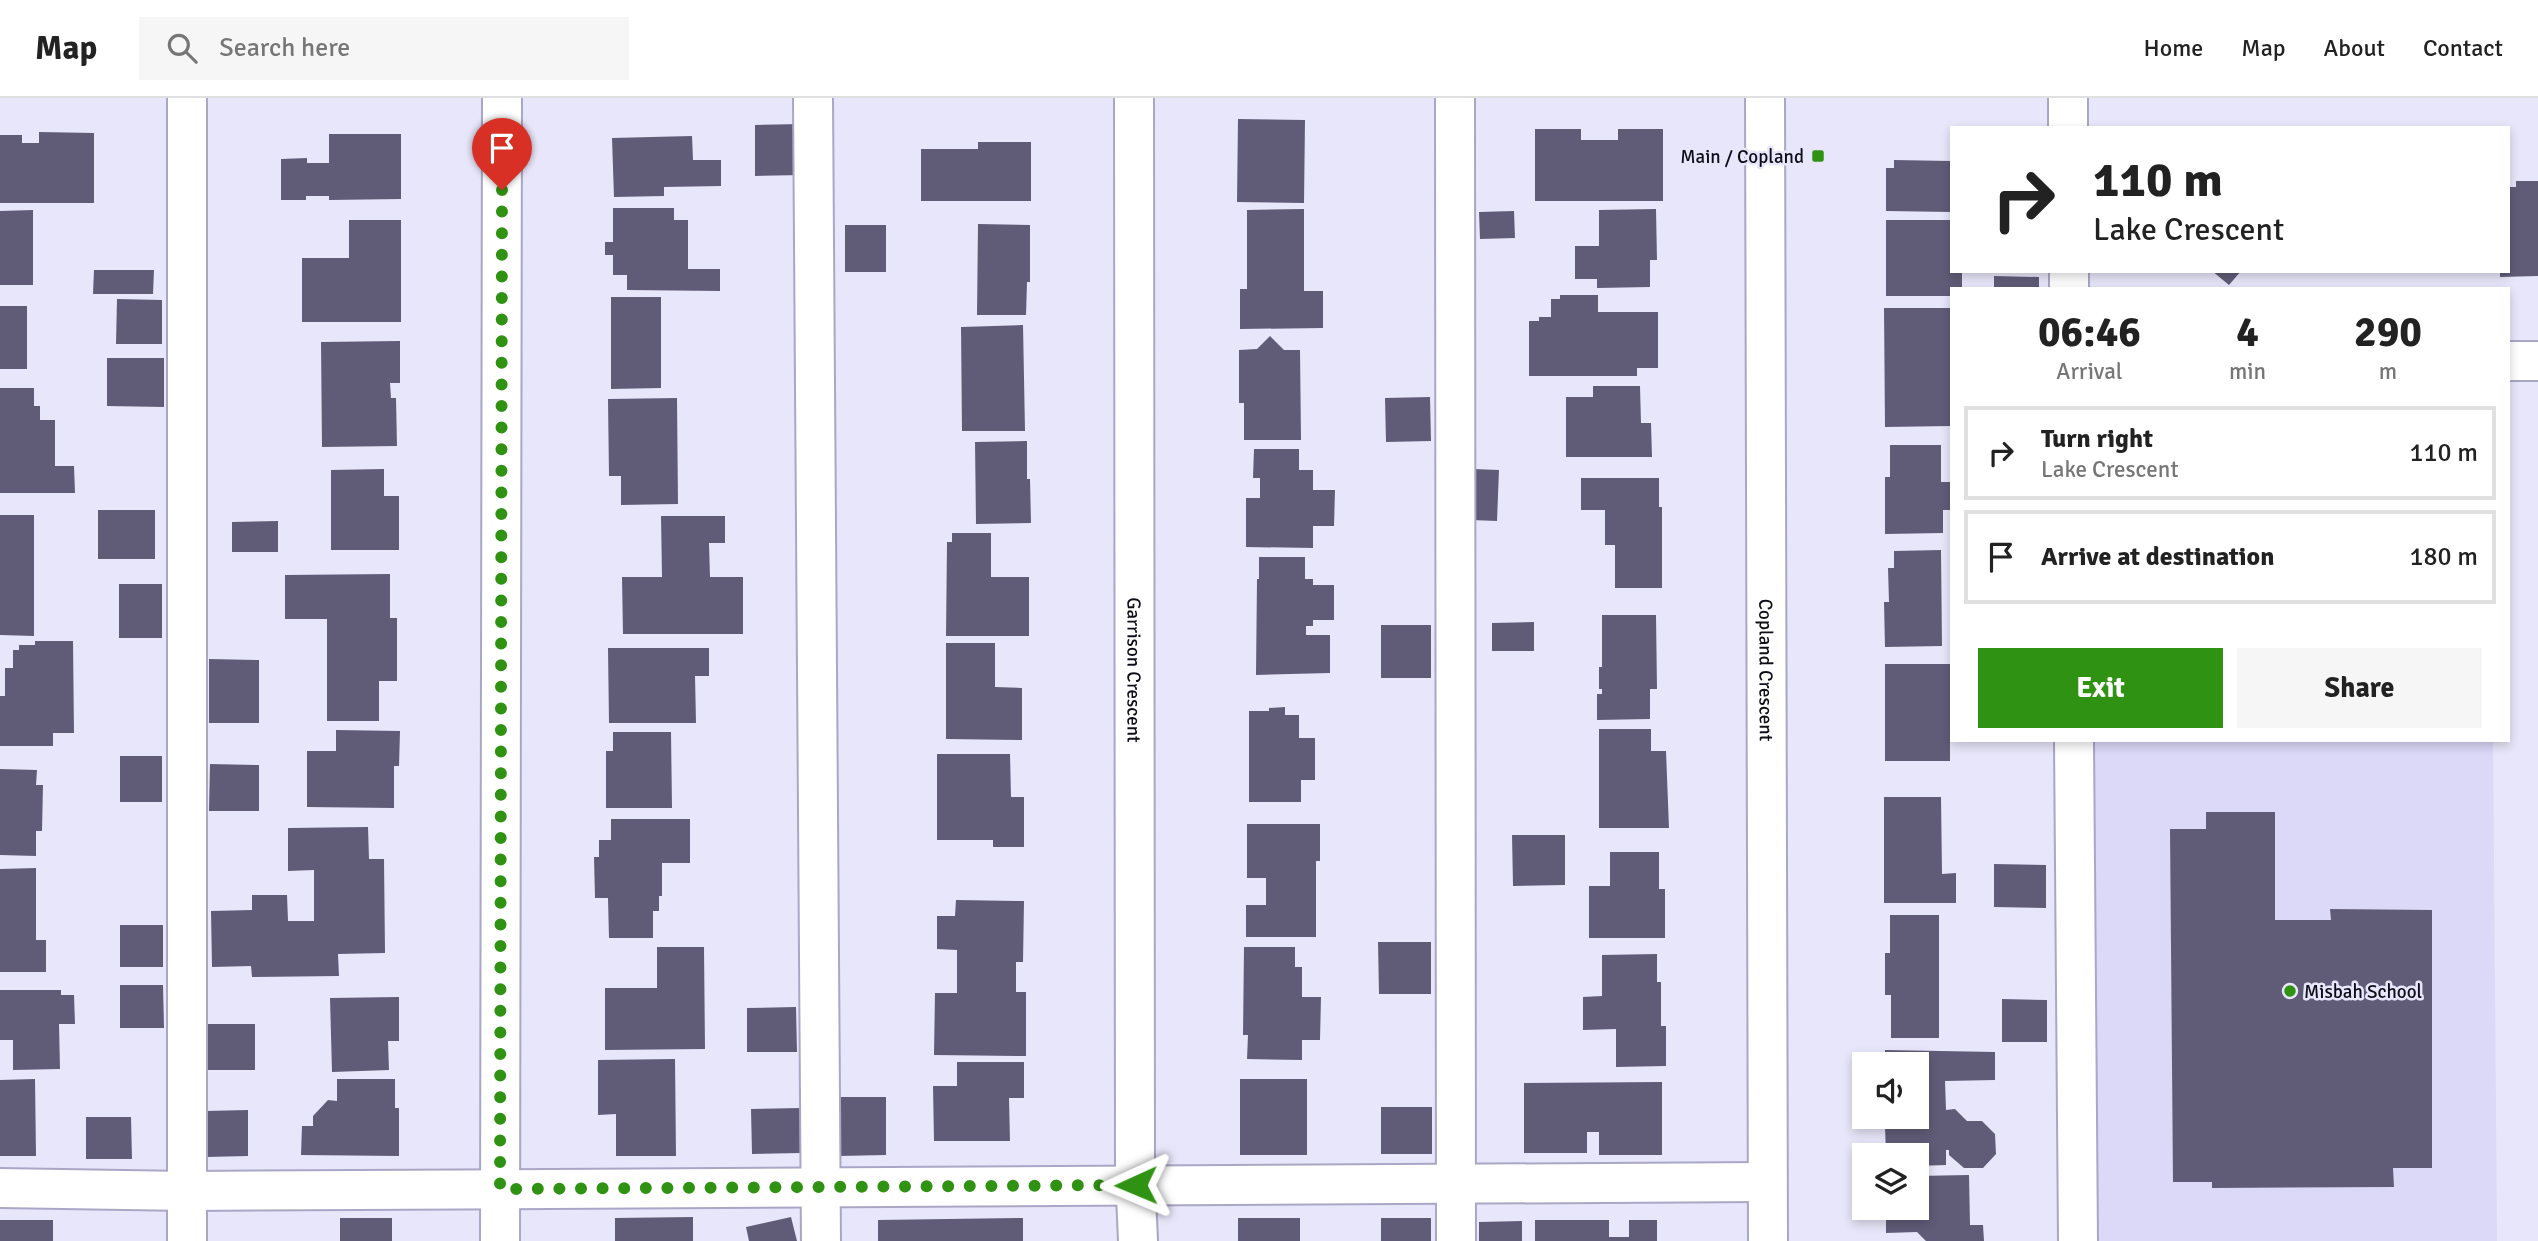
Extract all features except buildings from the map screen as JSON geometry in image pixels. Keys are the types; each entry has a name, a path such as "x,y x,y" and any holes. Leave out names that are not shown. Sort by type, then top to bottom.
{"street":[{"path":"187,98 187,1241"},
{"path":"500,1241 502,98"},
{"path":"813,98 821,1241"},
{"name":"Garrison Crescent","path":"1134,98 1138,1241"},
{"path":"1455,98 1456,1241"},
{"name":"Copland Crescent","path":"1765,98 1768,1241"},
{"path":"2067,98 2068,126"},
{"path":"2510,361 2538,361"},
{"path":"2074,742 2078,1241"},
{"path":"0,1188 186,1191 1766,1182"}],"shaded area":[{"name":"Misbah School","path":"2085,742 2493,742 2497,1241 2085,1241"}],"place":[{"name":"Main / Copland","path":"1818,156"},
{"name":"Misbah School","path":"2290,991"}],"route":[{"path":"502,190 500,1189 1136,1185"}]}
